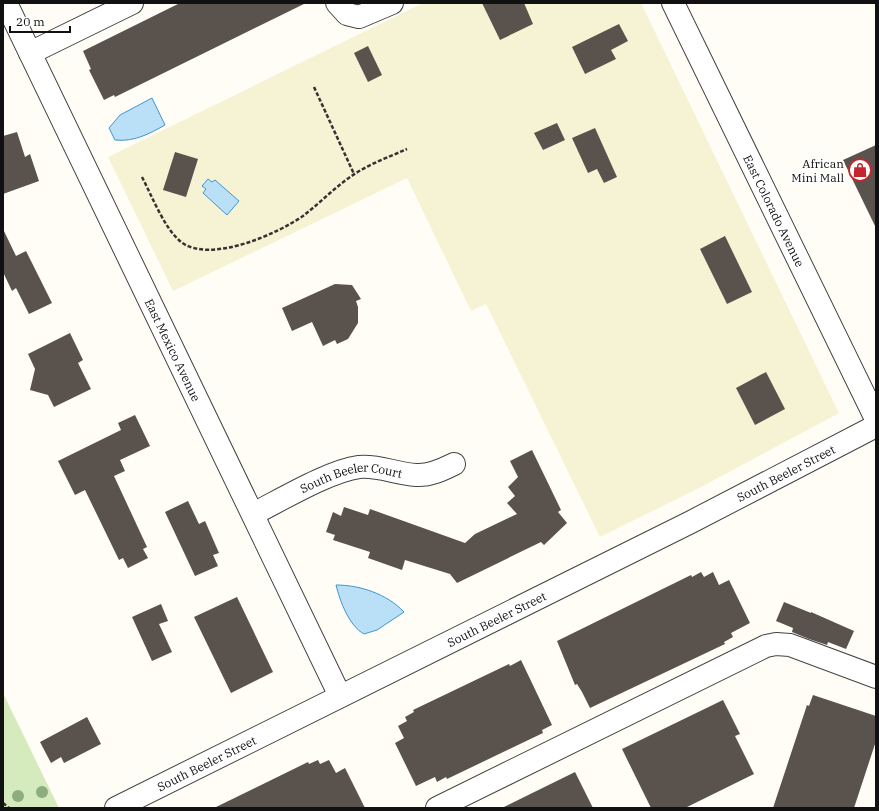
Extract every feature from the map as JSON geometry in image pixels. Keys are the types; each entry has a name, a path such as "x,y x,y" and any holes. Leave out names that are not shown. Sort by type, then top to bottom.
{"street":[{"name":"East Mexico Avenue","path":"6,3 340,696"},
{"path":"30,52 132,3"},
{"path":"338,3 346,14 359,17 392,3"},
{"name":"East Colorado Avenue","path":"673,3 876,419"},
{"name":"South Beeler Street","path":"116,808 691,522 876,426"},
{"name":"South Beeler Court","path":"253,514 329,477 358,468 379,467 417,475 436,472 454,464"},
{"path":"436,808 766,646 776,644 790,645 876,677"}],"path":[{"path":"314,87 354,174"},
{"path":"142,177 176,236 192,247 211,251 236,245 283,228 304,215 354,174 407,149"},
{"path":"3,803 9,808"}],"shaded area":[{"path":"423,3 641,3 839,413 705,485 600,537 486,304 471,311 407,178 173,291 108,157"}],"green space":[{"path":"3,693 59,808 3,808"}],"water":[{"path":"152,98 165,125 135,139 115,140 109,128 120,115"},
{"path":"208,179 212,182 215,180 239,201 227,215 203,193 206,189 202,186"},
{"path":"336,585 345,585 373,592 390,600 404,612 377,630 364,634 354,625 346,612"}],"building":[{"path":"180,3 306,3 115,97 114,95 104,100 89,70 91,69 83,51"},
{"path":"482,3 524,3 533,24 500,40"},
{"path":"619,24 628,41 611,50 616,59 585,74 572,47"},
{"path":"368,46 382,75 368,82 354,53"},
{"path":"557,123 565,140 543,150 534,133"},
{"path":"595,128 617,177 604,183 597,169 588,173 572,138"},
{"path":"17,132 25,157 30,154 39,181 3,194 3,136"},
{"path":"876,145 876,228 843,160"},
{"path":"175,152 198,159 186,197 163,190"},
{"path":"3,229 16,256 26,251 52,303 29,314 16,288 12,291 3,272"},
{"path":"725,236 752,292 727,304 700,249"},
{"path":"335,284 352,285 361,299 356,301 358,307 358,323 348,339 337,344 335,340 323,346 312,322 292,331 282,308"},
{"path":"70,333 83,360 78,363 91,389 54,407 48,395 30,390 35,369 28,354"},
{"path":"766,372 785,409 755,425 736,388"},
{"path":"135,415 150,446 120,460 125,471 114,476 147,547 143,549 148,558 128,568 123,558 119,560 85,490 75,495 58,461 121,430 118,423"},
{"path":"532,450 561,510 558,512 567,523 544,545 541,542 457,583 450,574 405,560 402,570 368,558 370,552 333,540 335,535 326,532 333,512 341,516 344,507 368,515 370,509 465,543 475,534 517,514 507,503 515,496 508,487 518,477 510,461"},
{"path":"188,501 199,524 205,521 219,553 213,555 218,566 195,576 165,512"},
{"path":"701,572 704,577 713,572 719,585 729,580 750,623 731,633 733,637 724,642 725,644 590,708 577,684 575,685 557,641 691,575 692,577"},
{"path":"237,597 273,672 231,693 194,617"},
{"path":"784,602 854,631 846,649 828,642 827,645 809,639 792,632 793,628 776,621"},
{"path":"161,604 168,621 159,624 172,652 152,661 132,617"},
{"path":"521,660 552,725 542,730 543,733 447,779 446,777 437,782 435,777 416,786 395,743 404,738 398,726 407,721 405,717 414,712 413,710 509,664 510,666"},
{"path":"813,695 876,716 876,741 854,808 773,808 807,705 809,706"},
{"path":"723,700 740,734 735,736 754,774 685,808 651,808 622,749"},
{"path":"87,717 101,744 64,763 61,757 51,763 40,742"},
{"path":"318,760 320,764 329,760 336,773 345,768 365,808 214,808 308,762 309,764"},
{"path":"575,772 593,808 502,808"}],"place":[{"name":"African Mini Mall","path":"860,170"}]}
